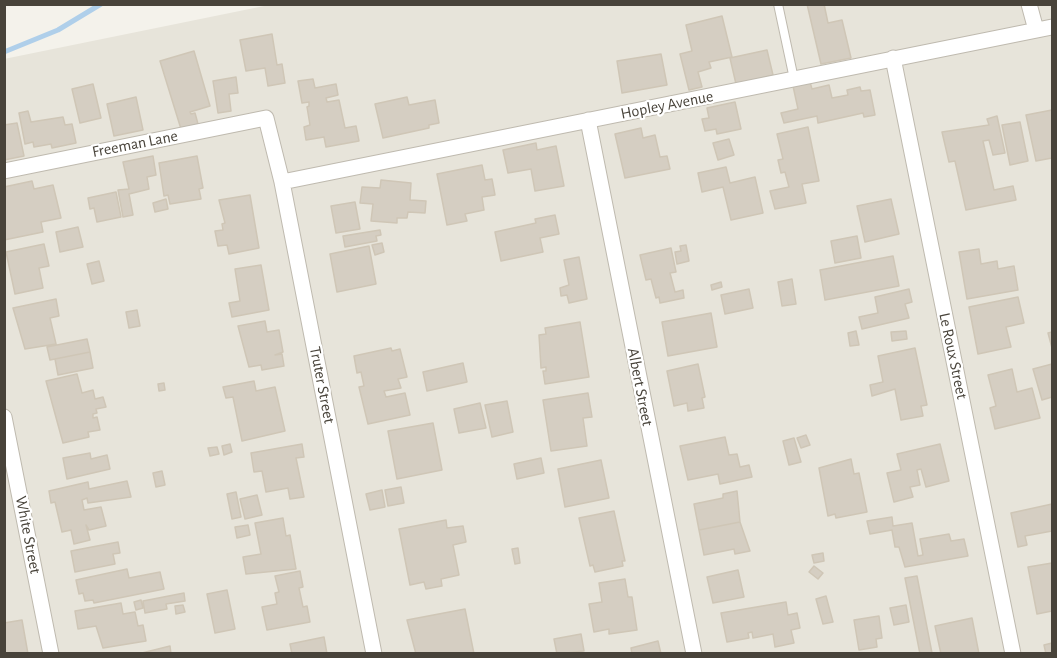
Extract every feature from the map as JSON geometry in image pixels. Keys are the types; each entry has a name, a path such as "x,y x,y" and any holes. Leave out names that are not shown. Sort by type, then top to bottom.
{"street":[{"path":"1029,4 1036,30"},
{"name":"Hopley Avenue","path":"282,182 1053,27"},
{"name":"Le Roux Street","path":"892,58 1013,654"},
{"name":"Freeman Lane","path":"4,171 266,117"},
{"name":"Truter Street","path":"266,117 282,182 374,654"},
{"name":"Albert Street","path":"588,120 694,654"},
{"name":"White Street","path":"4,417 51,654"}],"lane":[{"path":"778,4 794,79"}],"shaded area":[{"path":"269,5 1052,5 1052,653 5,653 4,59"}],"building":[{"path":"807,4 824,4 828,23 842,20 851,58 821,64"},
{"path":"722,16 732,57 709,62 711,68 698,72 702,87 689,90 680,54 692,51 686,25"},
{"path":"272,34 277,65 282,64 285,83 268,86 265,68 246,71 240,40"},
{"path":"767,50 773,75 736,84 730,58"},
{"path":"194,51 210,106 190,112 195,113 198,124 181,129 160,61"},
{"path":"661,54 667,85 622,93 617,61"},
{"path":"236,77 238,93 229,94 231,111 218,113 213,81"},
{"path":"313,79 315,88 336,84 338,95 326,98 327,102 339,100 345,128 356,126 359,141 326,147 324,137 306,140 304,127 310,125 307,107 309,102 302,103 298,81"},
{"path":"810,82 812,89 829,85 832,98 848,95 847,90 860,87 861,91 870,90 875,115 864,117 863,113 818,123 817,116 784,123 781,113 798,109 793,86"},
{"path":"93,84 101,118 80,123 72,89"},
{"path":"136,97 143,130 114,136 107,104"},
{"path":"407,97 409,105 435,100 439,123 429,125 429,128 383,138 375,104"},
{"path":"735,102 741,129 717,134 716,129 705,131 702,119 709,118 707,108"},
{"path":"1052,110 1052,158 1036,161 1026,115"},
{"path":"28,111 31,122 63,117 65,125 72,124 76,143 52,148 51,144 34,147 33,142 25,144 19,113"},
{"path":"997,116 1005,153 993,155 989,140 983,141 994,190 1013,186 1016,200 966,210 955,161 949,162 942,132 989,125 987,119"},
{"path":"1020,122 1028,161 1010,165 1002,125"},
{"path":"17,123 24,156 4,160 4,125"},
{"path":"808,127 819,181 802,184 806,203 775,209 770,191 789,187 785,172 781,173 778,160 783,159 777,134"},
{"path":"641,128 643,138 655,135 660,157 667,156 670,169 625,178 615,134"},
{"path":"729,139 734,155 718,160 713,143"},
{"path":"536,143 537,150 556,146 564,186 535,191 531,169 508,173 503,150"},
{"path":"153,156 156,175 147,177 149,189 129,194 133,215 123,217 118,190 129,189 123,162"},
{"path":"197,156 203,188 199,189 201,199 170,204 168,195 164,196 159,163"},
{"path":"482,165 485,180 492,179 495,195 482,197 484,210 465,214 467,221 447,225 437,174"},
{"path":"726,167 730,183 755,177 763,213 731,220 723,187 702,192 698,173"},
{"path":"381,180 411,183 410,200 426,201 425,213 408,212 407,218 397,218 397,223 371,221 373,204 360,203 362,187 380,188"},
{"path":"32,181 34,189 53,185 61,218 41,222 43,232 4,240 4,187"},
{"path":"116,192 121,217 97,222 94,208 90,209 88,198"},
{"path":"250,195 259,248 229,254 227,245 218,246 215,231 223,230 222,224 225,223 219,200"},
{"path":"166,199 168,209 155,212 153,203"},
{"path":"891,199 899,234 865,242 857,206"},
{"path":"355,202 360,229 336,233 331,206"},
{"path":"555,215 559,234 540,238 543,252 501,261 495,232 536,223 535,219"},
{"path":"78,227 83,247 60,252 56,232"},
{"path":"380,230 381,235 376,236 377,241 345,247 343,236"},
{"path":"857,236 861,258 835,263 831,241"},
{"path":"382,243 384,252 375,255 372,245"},
{"path":"44,244 49,266 39,268 43,288 15,294 6,252"},
{"path":"686,245 689,261 677,264 675,252 681,251 680,246"},
{"path":"369,246 376,284 337,292 330,254"},
{"path":"671,248 676,272 670,273 675,292 683,290 684,298 660,303 659,297 656,298 651,279 646,280 640,255"},
{"path":"979,249 981,264 997,261 998,269 1014,266 1018,290 967,299 959,252"},
{"path":"893,256 899,286 825,300 820,270"},
{"path":"579,257 587,299 569,303 567,295 561,296 560,288 569,285 564,260"},
{"path":"99,261 104,281 92,284 87,264"},
{"path":"261,265 269,310 232,317 229,303 240,301 235,269"},
{"path":"792,279 796,304 782,306 778,282"},
{"path":"721,282 722,287 712,290 711,285"},
{"path":"749,289 753,308 725,314 721,295"},
{"path":"909,289 912,302 905,304 909,318 862,329 859,317 878,313 875,297"},
{"path":"1018,297 1024,323 1006,327 1011,347 978,354 969,307"},
{"path":"56,299 59,316 50,318 56,344 25,349 13,308"},
{"path":"137,310 140,326 129,328 126,312"},
{"path":"711,313 717,347 668,356 662,322"},
{"path":"265,321 267,332 279,330 283,352 275,355 282,354 284,366 262,370 261,365 249,367 238,326"},
{"path":"580,322 589,377 545,384 543,371 546,371 546,367 541,368 539,335 546,334 545,328"},
{"path":"856,331 859,345 850,346 848,333"},
{"path":"906,331 907,339 892,341 891,332"},
{"path":"1052,332 1052,348 1048,333"},
{"path":"87,339 90,352 50,360 47,347"},
{"path":"391,348 392,351 400,349 407,377 398,379 401,388 384,391 386,397 405,393 410,415 368,424 359,387 364,386 361,372 357,373 354,356"},
{"path":"915,348 927,405 921,406 923,416 901,420 895,389 872,396 870,385 883,382 878,356"},
{"path":"90,352 93,368 58,375 55,359"},
{"path":"463,363 467,382 427,391 423,372"},
{"path":"698,364 705,397 702,398 704,408 688,411 687,403 674,406 667,371"},
{"path":"1052,364 1052,397 1042,400 1033,369"},
{"path":"1012,369 1017,392 1032,388 1040,418 995,429 990,408 996,406 988,375"},
{"path":"77,374 82,393 93,390 95,399 103,397 106,407 96,409 97,413 93,414 93,418 97,417 100,430 88,432 89,437 63,443 46,381"},
{"path":"254,381 256,391 275,387 285,431 242,441 233,397 226,398 223,387"},
{"path":"164,383 165,390 159,391 158,384"},
{"path":"588,393 592,417 583,418 587,446 551,451 543,400"},
{"path":"507,401 513,432 492,437 485,405"},
{"path":"480,403 486,428 459,433 454,409"},
{"path":"433,423 442,470 397,479 388,431"},
{"path":"806,435 810,445 801,448 797,438"},
{"path":"725,437 729,455 737,454 740,467 749,465 752,477 720,484 718,474 688,480 680,446"},
{"path":"794,438 801,462 789,465 783,441"},
{"path":"230,444 232,452 224,455 222,446"},
{"path":"302,444 304,457 296,458 304,497 290,499 288,488 266,492 262,471 254,472 251,453"},
{"path":"940,444 949,481 926,487 921,469 917,470 920,485 910,487 913,497 894,502 887,473 901,470 897,454"},
{"path":"217,447 219,454 210,456 208,448"},
{"path":"90,453 91,459 107,455 110,469 67,479 63,458"},
{"path":"541,458 544,473 517,479 514,464"},
{"path":"851,459 854,474 859,473 867,512 836,518 835,514 828,516 819,468"},
{"path":"601,460 609,498 565,507 558,469"},
{"path":"162,471 165,485 156,487 153,473"},
{"path":"127,481 131,497 88,503 87,498 82,500 84,510 101,507 106,526 89,530 86,525 90,540 74,544 71,530 62,532 55,502 51,503 49,491 88,482 89,489"},
{"path":"401,487 404,503 388,506 385,490"},
{"path":"382,490 385,507 370,510 366,494"},
{"path":"737,491 740,522 699,530 694,504 723,498 723,494"},
{"path":"236,492 241,517 232,519 227,494"},
{"path":"257,495 262,515 245,519 240,499"},
{"path":"1052,504 1052,531 1025,536 1027,545 1018,547 1011,513"},
{"path":"614,511 625,561 622,561 623,566 595,572 593,565 590,566 579,518"},
{"path":"892,517 893,526 912,523 918,556 923,555 920,539 949,534 951,541 964,539 968,556 905,567 899,547 895,547 892,530 870,534 867,521"},
{"path":"283,518 286,536 290,535 296,569 246,574 243,557 261,554 255,523"},
{"path":"446,520 447,528 463,526 466,542 453,545 459,575 441,579 442,586 426,589 424,582 410,585 399,529"},
{"path":"740,522 750,551 735,554 734,549 704,555 699,530"},
{"path":"248,525 250,535 237,538 235,527"},
{"path":"118,542 120,553 113,554 115,564 75,572 71,551"},
{"path":"518,548 520,563 515,564 512,549"},
{"path":"823,553 824,561 814,563 812,555"},
{"path":"1052,563 1052,611 1037,614 1028,567"},
{"path":"814,566 823,573 818,579 809,572"},
{"path":"127,569 129,578 160,572 164,589 94,603 93,600 85,601 83,593 79,594 76,580"},
{"path":"738,570 744,597 713,603 707,577"},
{"path":"300,571 303,587 299,588 303,607 307,606 310,622 267,630 262,607 277,604 275,593 279,592 275,576"},
{"path":"917,576 932,653 929,654 920,654 905,578"},
{"path":"625,579 628,597 632,597 637,630 609,634 609,629 594,632 589,604 602,602 599,583"},
{"path":"227,590 235,629 215,633 207,594"},
{"path":"184,593 185,601 166,604 167,609 145,613 143,601"},
{"path":"826,596 833,622 823,624 816,599"},
{"path":"141,600 143,608 136,610 134,602"},
{"path":"786,602 788,615 797,613 800,628 791,630 794,643 775,647 773,634 753,638 752,632 748,633 749,638 727,642 721,613"},
{"path":"121,603 123,614 135,612 138,626 143,625 146,641 103,648 96,626 78,629 75,611"},
{"path":"183,605 185,612 176,614 175,606"},
{"path":"906,605 909,622 894,625 890,608"},
{"path":"465,609 474,654 416,654 407,620"},
{"path":"879,616 882,638 876,639 877,647 859,650 854,620"},
{"path":"972,618 979,654 941,654 935,626"},
{"path":"22,620 28,654 4,654 4,623"},
{"path":"581,634 584,651 557,654 554,639"},
{"path":"324,637 327,654 292,654 290,644"},
{"path":"658,641 661,654 632,654 631,648"},
{"path":"1052,643 1052,654 1046,654 1044,645"},
{"path":"170,646 171,654 138,654"}],"waterway":[{"path":"4,52 58,30 101,4"}]}
